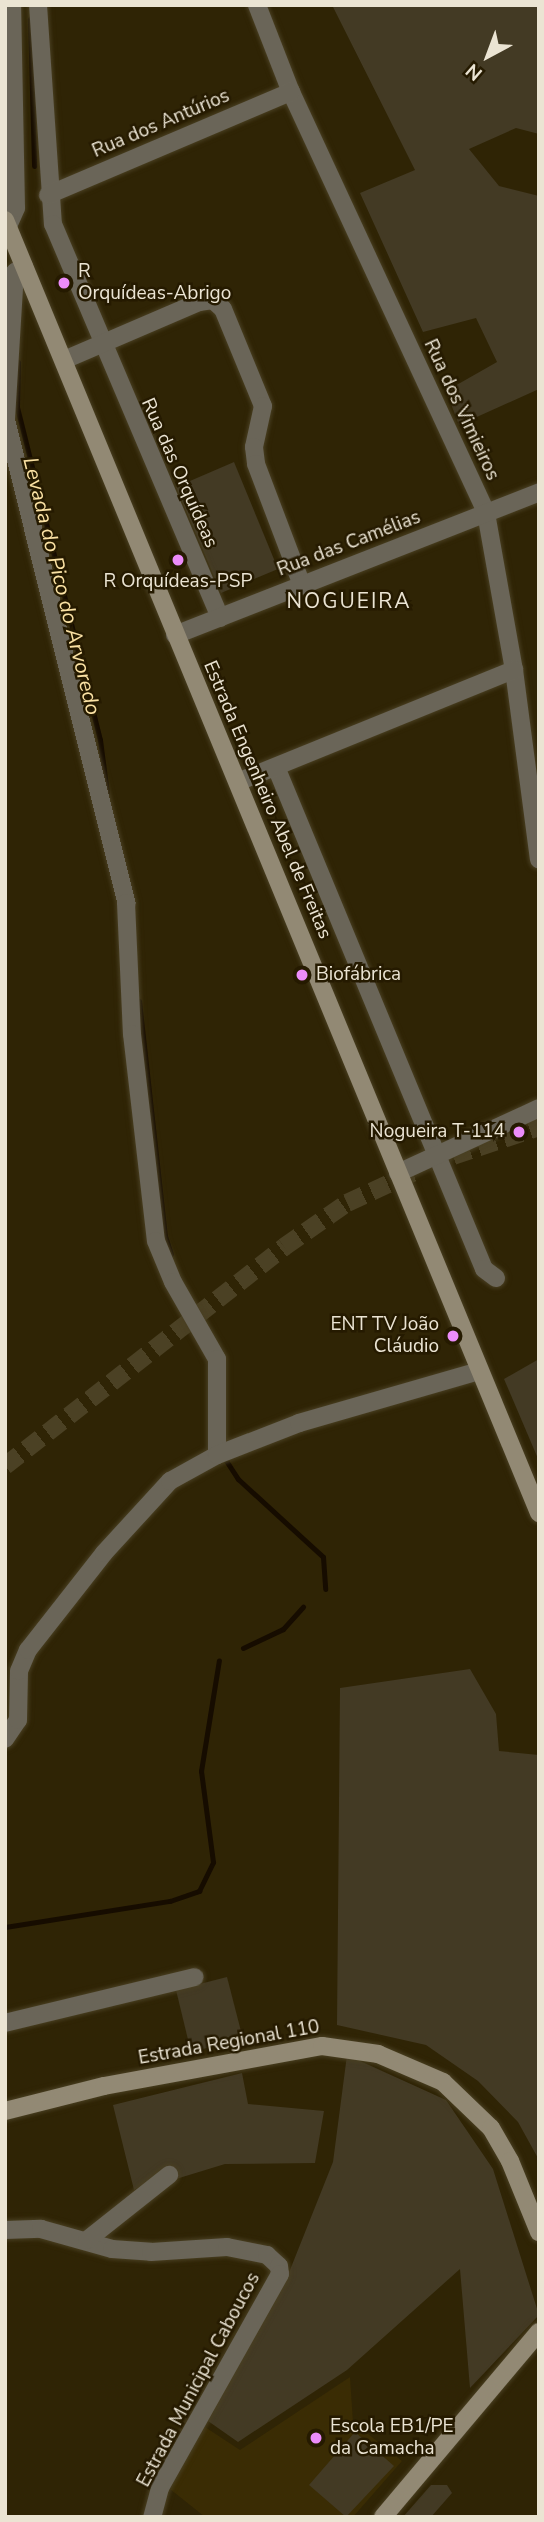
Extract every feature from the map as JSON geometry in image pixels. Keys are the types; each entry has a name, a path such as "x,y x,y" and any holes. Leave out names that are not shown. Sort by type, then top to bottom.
{"main road":[{"name":"Estrada Engenheiro Abel de Freitas","path":"7,223 175,635 240,781 539,1513"},
{"name":"Estrada Regional 110","path":"5,2111 104,2086 322,2046 378,2054 443,2082 491,2128 510,2161 539,2232"},
{"path":"383,2517 539,2332"}],"street":[{"path":"7,223 16,208 12,5"},
{"name":"Rua das Orquídeas","path":"38,5 48,195 53,224 101,344 220,618"},
{"name":"Rua dos Vimieiros","path":"257,5 291,92 486,513 514,670 539,859"},
{"name":"Rua dos Antúrios","path":"48,195 291,92"},
{"path":"24,266 15,272 6,420 126,902 132,1034 156,1241 173,1282 217,1359 218,1454"},
{"path":"64,360 199,302 213,300 223,309 262,406 254,447 256,464 302,585"},
{"name":"Rua das Camélias","path":"175,635 539,492"},
{"path":"240,781 514,670"},
{"path":"276,767 484,1269 496,1278"},
{"path":"398,1172 539,1108"},
{"path":"5,1739 18,1720 19,1671 28,1650 58,1608 170,1481 218,1454 299,1423 479,1371"},
{"path":"5,2023 195,1977"},
{"path":"5,2231 41,2229 86,2240 169,2175"},
{"name":"Estrada Municipal Caboucos","path":"86,2240 112,2249 151,2252 227,2247 267,2255 277,2263 280,2274 160,2488 152,2517"}],"shaded area":[{"path":"332,5 539,5 539,134 516,128 469,149 499,186 539,196 539,389 459,425 446,391 497,362 476,318 423,332 360,193 415,170"},
{"path":"234,462 278,569 221,593 176,487"},
{"path":"539,1359 539,1461 504,1379"},
{"path":"470,1669 496,1714 499,1751 539,1755 539,2160 518,2122 478,2081 426,2045 337,2025 340,1688"},
{"path":"227,1977 243,2039 191,2052 176,1990"},
{"path":"347,2055 446,2100 493,2169 539,2315 470,2388 460,2269 347,2370 238,2442 208,2421 288,2275 333,2162"},
{"path":"242,2073 248,2104 324,2111 315,2163 225,2164 176,2179 170,2169 134,2190 113,2105"},
{"name":"Escola EB1/PE da Camacha","path":"350,2377 353,2422 402,2461 353,2517 205,2517 170,2489 202,2425 240,2450"},
{"path":"355,2432 394,2466 346,2517 309,2485"},
{"path":"431,2485 447,2485 452,2493 431,2517 403,2517"}],"waterway":[{"name":"Levada do Pico do Arvoredo","path":"30,19 34,166"},
{"name":"Levada do Pico do Arvoredo","path":"18,362 17,407 100,740 107,793"},
{"name":"Levada do Pico do Arvoredo","path":"139,1001 165,1236 171,1254"},
{"name":"Levada do Pico do Arvoredo","path":"225,1459 238,1479 323,1557 325,1589"},
{"name":"Levada do Pico do Arvoredo","path":"243,1648 283,1629 303,1607"},
{"name":"Levada do Pico do Arvoredo","path":"5,1927 170,1901 199,1891 213,1862 201,1771 219,1660"}],"tunnel":[{"path":"453,1156 539,1127"},
{"path":"5,1466 284,1247 347,1203 414,1172"}],"place":[{"name":"R Orquídeas-Abrigo","path":"64,283"},
{"name":"R Orquídeas-PSP","path":"178,560"},
{"name":"Biofábrica","path":"302,975"},
{"name":"Nogueira T-114","path":"519,1132"},
{"name":"ENT TV João Cláudio","path":"453,1336"},
{"name":"Escola EB1/PE da Camacha","path":"316,2438"}],"district":[{"name":"NOGUEIRA","path":"349,601"}]}
